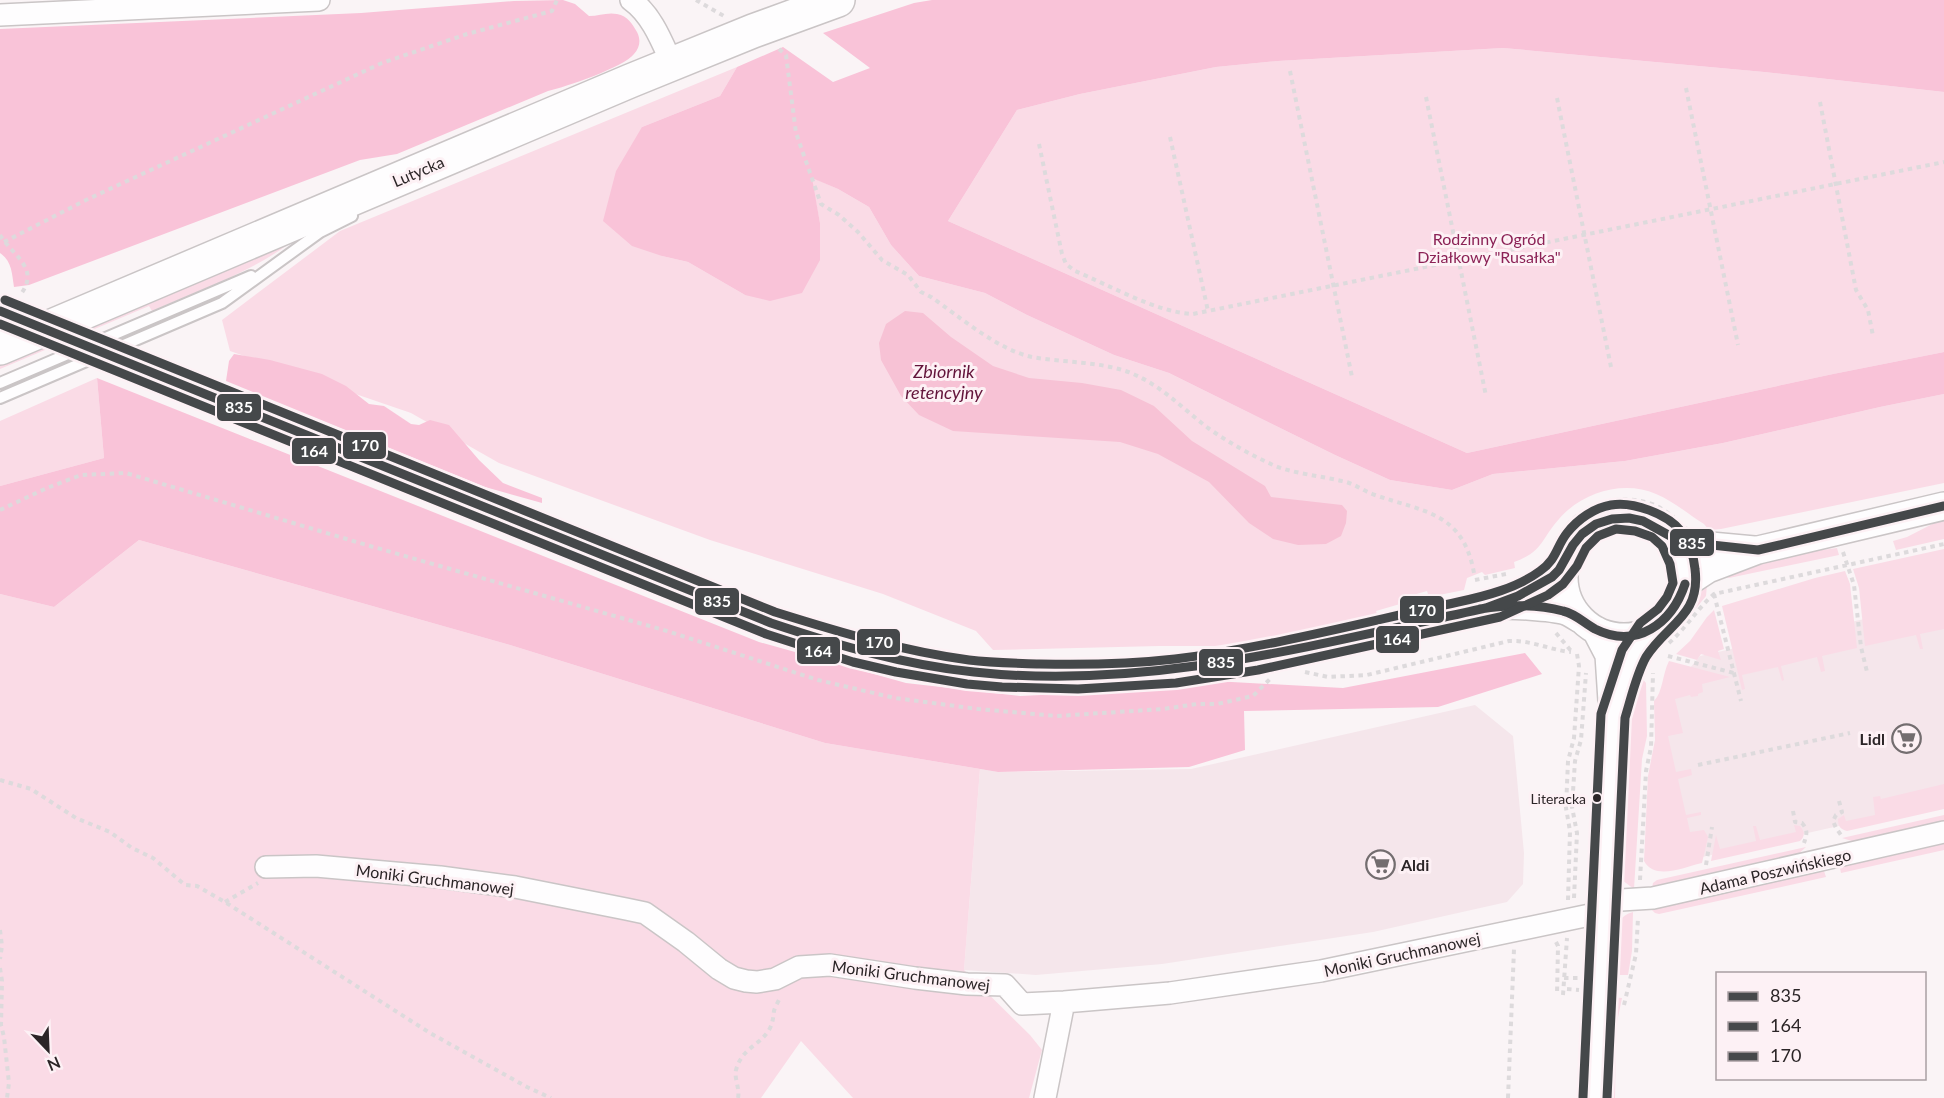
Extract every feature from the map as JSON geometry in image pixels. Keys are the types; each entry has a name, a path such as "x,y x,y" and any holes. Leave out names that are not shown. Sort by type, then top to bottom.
{"main road":[{"name":"Lutycka","path":"0,348 579,102 753,31 838,0"}],"street":[{"path":"0,15 319,0"},
{"path":"631,0 650,20 672,64"},
{"path":"7,304 177,383 771,623 856,650 934,667 1041,677 1175,671 1264,656 1496,606 1543,584 1556,574 1561,551 1576,541 1591,526 1614,517 1638,519 1658,527 1675,529 1700,545 1758,550"},
{"path":"1685,584 1708,569 1758,550 1944,506"},
{"path":"1613,716 1633,656 1657,639 1666,618 1678,603 1685,584 1683,561 1675,529"},
{"path":"1561,551 1569,602 1589,625 1609,655 1613,716 1595,1098"},
{"path":"1496,606 1567,611 1589,625 1615,636 1657,639"},
{"name":"Adama Poszwińskiego","path":"1604,906 1653,898 1944,832"},
{"name":"Moniki Gruchmanowej","path":"266,867 315,866 440,877 515,887 645,913 719,969 734,978 746,981 775,979 799,968 830,965 967,984 1005,985 1022,1004 1170,993 1321,971 1604,906"},
{"path":"1046,1098 1064,1002"}],"lane":[{"path":"532,135 579,102"},
{"path":"0,398 222,303 320,232 359,212"},
{"path":"0,383 260,272 276,263"}],"path":[{"path":"4,242 86,200 382,63 467,34 552,11 557,0"},
{"path":"696,0 770,41 786,55 795,133 821,204 858,231 882,260 908,275 921,292 991,340 1030,356 1082,363 1129,373 1160,388 1230,443 1274,466 1346,481 1372,494 1444,520 1456,528 1465,542 1474,573"},
{"path":"1290,71 1352,378"},
{"path":"1686,88 1738,345"},
{"path":"1426,97 1486,396"},
{"path":"1557,98 1611,368"},
{"path":"1820,102 1856,290 1868,310 1873,336"},
{"path":"1170,137 1208,311"},
{"path":"1039,144 1066,264 1075,271 1177,314 1193,314 1944,162"},
{"path":"0,235 24,264 29,275 28,284 22,294 7,304"},
{"path":"0,510 81,475 126,473 667,631 818,680 895,698 978,709 1057,716 1217,704 1253,696 1273,676"},
{"path":"1561,551 1567,524 1595,505 1620,499 1646,502 1657,506 1675,529"},
{"path":"1657,639 1681,633 1701,606 1714,594 1944,544"},
{"path":"1843,551 1854,585 1861,647 1867,672"},
{"path":"1714,594 1741,701"},
{"path":"1301,671 1328,677 1367,675 1509,641 1571,652"},
{"path":"1568,906 1570,831 1566,792 1568,761 1574,738 1579,666 1577,654"},
{"path":"1668,656 1734,673"},
{"path":"1639,890 1646,771 1651,747 1653,671"},
{"path":"1561,906 1568,906 1574,900 1577,833 1572,807 1575,761 1581,740 1585,675"},
{"path":"1698,765 1850,732"},
{"path":"0,780 31,789 75,818 110,832 132,848 153,858 185,885 197,886 430,1033 551,1098"},
{"path":"1839,801 1842,812 1833,820 1842,835"},
{"path":"1793,811 1796,822 1802,823 1806,828 1807,834 1803,844"},
{"path":"1706,866 1712,827"},
{"path":"1623,1010 1636,954 1638,910"},
{"path":"0,930 2,946 0,959"},
{"path":"1554,935 1558,946 1557,995"},
{"path":"1563,995 1566,940"},
{"path":"1508,1098 1514,945"},
{"path":"738,1098 740,1090 736,1071 746,1050 763,1039 771,1027 782,993 792,982 799,968"},
{"path":"0,969 1,1025 9,1083 8,1098"}],"shaded area":[{"path":"563,0 575,4 589,16 613,14 627,18 638,35 639,43 636,51 619,65 548,91 397,154 360,160 29,285 14,287 9,264 0,253 0,29 361,13 514,1"},
{"path":"932,0 1944,0 1944,92 1764,72 1503,48 1278,61 1216,67 1080,94 1017,110 948,221 1467,453 1944,352 1944,394 1723,443 1625,461 1493,474 1452,490 1390,480 1169,373 1114,355 985,293 919,276 891,245 869,207 838,189 812,178 820,223 820,260 802,293 770,301 745,295 688,262 632,246 603,221 616,171 642,127 720,96 737,67 783,47 833,82 870,68 823,33 914,3"},
{"path":"234,354 270,360 322,374 346,386 369,404 384,406 411,424 419,425 430,420 449,425 479,460 503,483 542,498 542,503 485,487 226,381 229,361"},
{"path":"97,378 759,642 906,683 1020,696 1103,692 1214,681 1343,688 1525,653 1542,674 1438,707 1244,711 1245,750 1189,767 998,772 825,743 510,645 139,540 54,607 0,594 0,486 104,458"},
{"path":"1944,601 1944,802 1676,863 1662,852 1670,692 1700,656"},
{"path":"1475,705 1513,736 1524,853 1523,884 1507,902 1373,932 1162,964 1036,975 964,970 980,769 998,772 1191,769"}],"green space":[{"name":"Rodzinny Ogród Działkowy \"Rusałka\"","path":"1503,48 1764,72 1944,92 1944,352 1467,453 948,221 1017,110 1080,94 1216,67 1278,61"},
{"path":"737,67 720,96 642,127 662,256 688,262 745,295 820,223 811,177 869,207 891,245 919,276 985,293 1114,355 1169,373 1390,480 1452,490 1493,474 1625,461 1723,443 1944,394 1944,483 1709,530 1704,524 1656,494 1631,488 1604,491 1579,502 1568,510 1531,554 1514,562 1515,568 1485,575 1482,572 1467,578 1464,590 1429,597 1427,591 1399,599 1400,604 1376,611 1378,617 1346,631 1243,646 993,650 976,631 883,594 710,540 499,463 411,413 230,351 222,320 340,231"},
{"path":"290,243 240,273 152,311 149,306 0,369 0,360"},
{"path":"97,378 104,458 0,486 0,421"},
{"path":"1944,518 1944,539 1896,550 1893,541 1907,537"},
{"path":"139,540 510,645 825,743 980,769 964,970 1030,1035 1042,1050 1029,1098 853,1098 801,1041 761,1098 0,1098 0,594 54,607"},
{"path":"1837,548 1839,555 1729,578 1724,576 1784,555"},
{"path":"1944,549 1944,629 1920,634 1923,649 1920,649 1916,635 1865,646 1859,588 1853,569"},
{"path":"1845,571 1850,584 1857,648 1822,656 1825,671 1821,672 1817,657 1781,666 1784,680 1782,681 1778,667 1742,675 1745,689 1742,690 1722,606"},
{"path":"1707,585 1706,596 1678,630 1655,652 1642,653 1655,637 1675,621 1684,610 1694,590"},
{"path":"1714,610 1724,649 1718,651 1721,660 1701,654 1697,660 1676,654 1690,641"},
{"path":"1669,661 1730,677 1702,684 1703,692 1698,696 1691,697 1690,695 1675,699 1683,733 1668,736 1676,772 1691,769 1692,775 1678,779 1686,815 1701,812 1701,815 1687,818 1690,832 1704,830 1708,837 1702,863 1662,871 1649,867 1644,861 1648,776 1655,740 1654,701 1659,693"},
{"path":"1641,677 1646,683 1647,736 1642,759 1634,889 1622,880 1618,870 1624,728 1635,678"},
{"path":"1944,784 1944,809 1847,831 1839,825 1838,819 1844,815 1846,821 1875,815 1873,797 1880,796 1881,799"},
{"path":"1944,815 1944,824 1855,842 1842,838"},
{"path":"1794,825 1800,826 1803,830 1804,836 1800,841 1711,861 1716,835 1720,849 1756,841 1753,826 1756,826 1760,840 1796,832"},
{"path":"1944,842 1944,850 1841,873 1840,868 1843,864"},
{"path":"1806,847 1795,857 1652,889 1653,883 1657,880"},
{"path":"1822,870 1826,877 1659,914 1650,908"},
{"path":"1633,912 1632,951 1628,975 1611,975 1615,929 1625,916"},
{"path":"1610,997 1622,998 1616,1027 1615,1098 1606,1098"}],"water":[{"name":"Zbiornik retencyjny","path":"905,311 923,313 951,337 993,366 1029,378 1082,383 1121,390 1154,406 1192,441 1265,486 1271,497 1342,505 1347,511 1346,523 1341,536 1326,544 1298,545 1273,539 1249,523 1209,482 1158,454 1120,442 953,431 919,415 901,396 881,360 879,343 886,324"}],"transit line":[{"name":"170","path":"5,300 775,612 895,646 969,660 1057,664 1142,662 1211,654 1318,634 1469,600 1511,587 1546,566 1571,528 1587,515 1605,506 1629,505 1658,514 1675,525 1686,539 1694,559 1695,585 1688,609 1654,646 1642,664 1625,718 1607,1098"},
{"name":"835","path":"0,311 771,623 871,653 974,672 1039,676 1103,675 1168,670 1296,649 1486,608 1518,596 1552,577 1582,534 1596,524 1612,519 1629,518 1643,521 1684,542 1758,550 1944,506"},
{"name":"164","path":"0,324 766,634 853,662 967,684 1078,689 1176,683 1258,670 1500,617 1548,595 1563,584 1577,566 1586,548 1598,536 1616,529 1635,531 1652,537 1662,546 1670,564 1673,583 1658,609 1640,623 1622,650 1601,714 1583,1097"},
{"name":"835","path":"1480,609 1543,607 1572,614 1595,629 1610,635 1625,636 1639,634 1662,621 1679,598 1685,584"}],"place":[{"name":"Lidl","path":"1906,738"},
{"name":"Literacka","path":"1597,798"},
{"name":"Aldi","path":"1380,864"}]}
